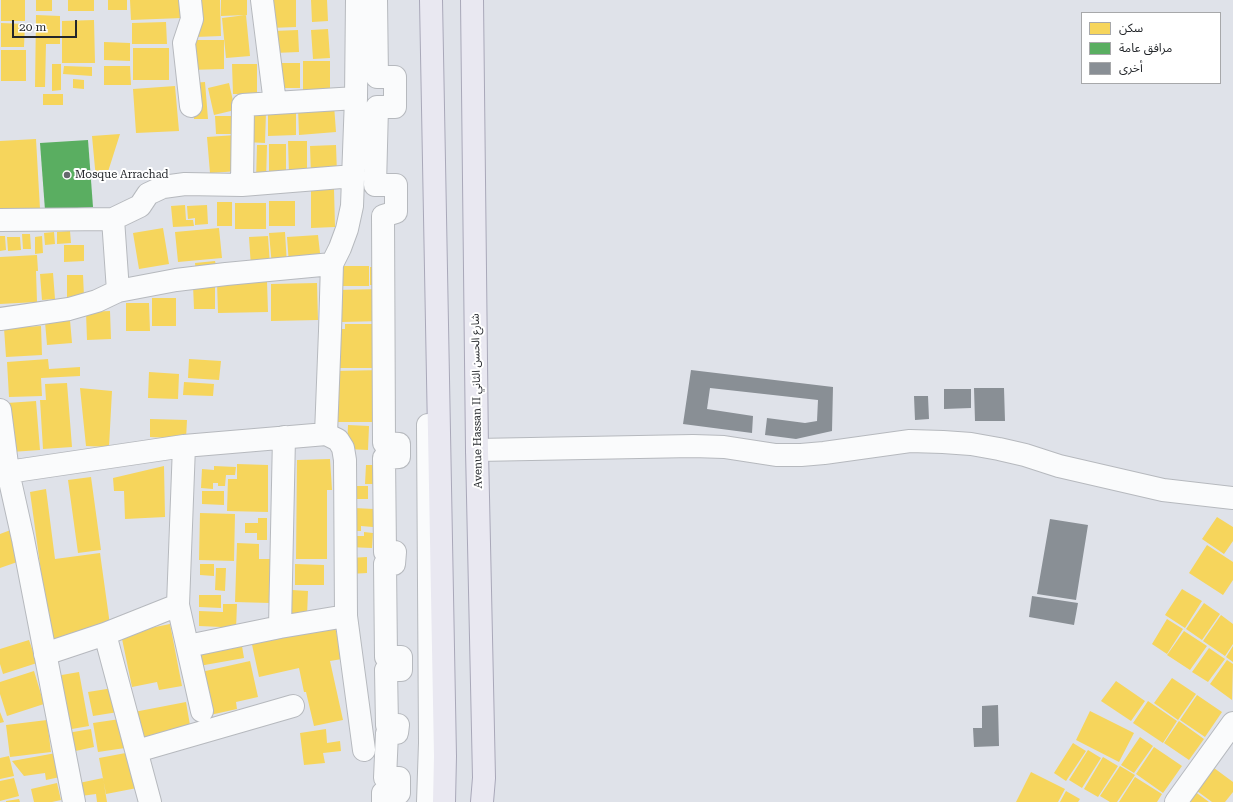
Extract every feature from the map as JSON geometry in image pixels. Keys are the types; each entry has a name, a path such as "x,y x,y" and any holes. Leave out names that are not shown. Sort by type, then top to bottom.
{"main road":[{"path":"431,0 445,756 444,802"},
{"name":"Avenue Hassan II شارع الحسن الثاني","path":"472,0 477,450 484,778 482,802"}],"street":[{"path":"190,0 192,19 184,43 191,106"},
{"path":"262,0 275,103"},
{"path":"326,434 332,264 347,229 352,206 356,98 357,0"},
{"path":"376,0 377,77 395,77 395,107 377,107 375,185 396,185 396,212 383,216 384,443 399,444 399,457 384,458 385,552 395,552 394,564 385,564 386,657 401,657 401,670 386,670 387,725 398,725 397,734 387,734 385,778 399,778 399,793 383,793 383,802"},
{"path":"425,0 430,735 428,802"},
{"path":"242,184 243,105 356,98"},
{"path":"0,220 113,219 140,206 148,194 163,187 185,184 242,184 354,176"},
{"path":"113,219 118,291"},
{"path":"0,319 69,310 97,302 118,291 176,280 219,274 332,264"},
{"path":"0,410 4,473 23,539 74,802"},
{"path":"4,473 184,446 326,434 338,440 344,448 345,460 346,616 364,750"},
{"path":"280,627 284,437"},
{"path":"477,450 693,446 724,447 776,455 801,455 910,441 943,442 971,444 999,449 1025,455 1059,466 1163,490 1233,498"},
{"path":"184,446 178,605 202,711"},
{"path":"45,654 105,634 178,605"},
{"path":"188,646 280,627 346,616"},
{"path":"105,634 150,802"},
{"path":"137,751 293,706"},
{"path":"1176,802 1226,746 1233,723"}],"building: سكن":[{"path":"1,0 25,0 25,21 1,21"},
{"path":"36,0 52,0 52,11 36,11"},
{"path":"68,0 94,0 94,11 68,11"},
{"path":"108,0 127,0 127,10 108,10"},
{"path":"130,0 181,0 182,18 131,20"},
{"path":"194,0 220,0 221,36 195,37"},
{"path":"221,0 247,0 247,15 221,16"},
{"path":"270,0 296,0 296,27 270,28"},
{"path":"311,0 327,0 328,21 312,22"},
{"path":"36,15 60,16 60,44 46,44 45,87 35,87"},
{"path":"246,15 250,56 226,58 222,18"},
{"path":"94,20 95,63 62,63 62,21"},
{"path":"166,22 167,44 132,44 132,23"},
{"path":"1,23 25,24 24,47 1,47"},
{"path":"328,29 330,58 313,59 311,30"},
{"path":"298,30 299,52 274,53 273,31"},
{"path":"189,40 224,40 224,69 189,70"},
{"path":"104,42 130,43 130,61 104,60"},
{"path":"133,48 169,48 169,80 133,80"},
{"path":"1,50 26,50 26,81 1,81"},
{"path":"303,61 330,61 330,93 303,93"},
{"path":"277,63 300,63 300,88 277,88"},
{"path":"52,64 61,64 61,90 52,91"},
{"path":"232,64 257,64 257,94 233,94"},
{"path":"64,66 92,67 92,76 63,74"},
{"path":"104,66 130,66 131,85 104,85"},
{"path":"73,79 84,80 84,89 73,88"},
{"path":"205,82 208,119 194,119 191,83"},
{"path":"229,83 235,110 214,115 208,88"},
{"path":"175,86 179,131 136,133 133,89"},
{"path":"43,94 63,94 63,105 43,105"},
{"path":"334,105 336,132 299,135 298,107"},
{"path":"247,111 266,112 265,143 246,142"},
{"path":"268,111 296,111 296,135 268,136"},
{"path":"215,116 235,116 236,134 216,134"},
{"path":"120,134 106,178 96,179 92,136"},
{"path":"236,135 239,171 210,173 207,137"},
{"path":"36,139 40,209 0,212 0,141"},
{"path":"288,141 307,141 307,175 289,175"},
{"path":"269,144 286,144 286,178 269,178"},
{"path":"257,145 267,145 266,181 256,181"},
{"path":"336,145 337,174 311,175 310,146"},
{"path":"334,189 335,227 311,228 311,190"},
{"path":"269,201 295,201 295,226 269,226"},
{"path":"217,202 232,202 232,226 217,226"},
{"path":"235,203 266,203 266,229 235,229"},
{"path":"185,205 186,220 193,220 194,226 173,227 171,206"},
{"path":"207,205 208,224 195,225 195,218 188,219 187,206"},
{"path":"163,228 169,264 139,269 133,233"},
{"path":"219,228 222,258 178,262 175,232"},
{"path":"70,231 71,243 57,244 57,232"},
{"path":"54,232 55,244 45,245 44,233"},
{"path":"285,232 287,265 272,266 269,233"},
{"path":"22,234 30,234 31,249 23,249"},
{"path":"318,235 321,262 289,264 287,237"},
{"path":"0,236 5,236 6,250 0,251"},
{"path":"42,236 43,253 35,254 35,237"},
{"path":"268,236 270,265 251,267 249,237"},
{"path":"7,237 20,237 21,250 8,251"},
{"path":"64,245 84,245 84,261 64,262"},
{"path":"37,255 37,302 0,304 0,257"},
{"path":"215,261 217,270 196,273 195,263"},
{"path":"335,266 369,266 369,286 335,286"},
{"path":"370,267 381,267 381,285 370,285"},
{"path":"53,273 55,299 42,300 40,274"},
{"path":"67,275 83,275 84,296 67,297"},
{"path":"267,281 268,312 218,313 217,282"},
{"path":"317,283 318,320 271,321 271,284"},
{"path":"193,285 215,285 215,309 194,309"},
{"path":"381,289 382,321 342,322 342,327 335,327 335,290"},
{"path":"152,298 176,298 176,326 152,326"},
{"path":"126,303 149,303 150,331 126,331"},
{"path":"110,311 111,339 87,340 86,312"},
{"path":"70,320 72,343 47,345 45,322"},
{"path":"345,324 382,324 382,368 334,368 333,329 345,329"},
{"path":"41,326 42,355 6,357 4,328"},
{"path":"48,359 49,369 80,367 80,376 41,378 42,396 9,397 7,362"},
{"path":"189,359 221,361 219,380 188,378"},
{"path":"382,370 382,422 335,422 334,371"},
{"path":"149,372 179,374 178,399 148,398"},
{"path":"184,382 214,384 213,396 183,395"},
{"path":"67,383 72,447 43,449 40,400 46,400 45,384"},
{"path":"80,388 112,391 109,447 86,446"},
{"path":"36,401 40,450 11,452 7,403"},
{"path":"150,419 187,420 186,439 150,437"},
{"path":"348,425 369,426 368,450 347,449"},
{"path":"330,459 332,490 327,490 327,559 296,559 297,460"},
{"path":"237,464 268,465 268,512 227,511 228,479 237,479"},
{"path":"366,465 376,465 375,484 365,484"},
{"path":"164,466 165,517 125,519 124,491 114,491 113,478"},
{"path":"214,466 236,467 235,475 226,475 225,486 218,486 218,483 213,483 213,489 201,488 202,469 214,470"},
{"path":"91,477 101,550 78,553 68,480"},
{"path":"347,486 368,486 368,499 347,499"},
{"path":"46,489 55,559 100,553 110,625 51,644 30,492"},
{"path":"202,491 224,491 224,505 202,504"},
{"path":"354,508 374,509 373,527 361,526 361,531 347,531"},
{"path":"200,513 235,514 234,561 199,560"},
{"path":"1217,517 1233,527 1233,541 1224,554 1202,539"},
{"path":"258,518 267,518 267,540 257,540 257,533 245,533 245,523 258,523"},
{"path":"16,528 23,560 0,568 0,534"},
{"path":"364,532 373,533 372,548 348,547 348,536 364,536"},
{"path":"237,543 259,544 259,559 272,559 270,603 235,602"},
{"path":"1207,545 1233,562 1233,580 1223,595 1189,573"},
{"path":"367,557 367,573 350,574 349,558"},
{"path":"200,564 214,564 214,576 200,575"},
{"path":"295,564 324,565 324,585 295,585"},
{"path":"216,568 226,568 225,591 215,590"},
{"path":"1182,589 1202,601 1185,628 1165,615"},
{"path":"292,590 308,591 307,616 292,616"},
{"path":"199,595 221,595 221,608 199,607"},
{"path":"1204,603 1220,614 1202,640 1186,629"},
{"path":"223,604 237,604 236,629 199,626 199,611 223,612"},
{"path":"1221,615 1233,624 1233,644 1225,656 1203,641"},
{"path":"1167,619 1183,629 1167,654 1152,644"},
{"path":"334,622 342,659 330,661 343,720 314,726 299,668 259,677 251,640"},
{"path":"170,624 182,686 159,690 157,682 132,687 121,634"},
{"path":"1184,631 1207,646 1190,670 1167,655"},
{"path":"29,640 37,663 3,674 0,664 0,649"},
{"path":"241,640 244,658 199,666 196,648"},
{"path":"1233,646 1233,662 1226,657"},
{"path":"1209,648 1225,659 1208,682 1192,672"},
{"path":"1227,660 1233,664 1232,700 1210,684"},
{"path":"250,661 258,697 236,702 237,709 210,715 201,672"},
{"path":"34,671 44,704 7,716 0,694 0,682"},
{"path":"79,672 89,726 66,730 56,676"},
{"path":"1172,678 1196,694 1178,720 1154,703"},
{"path":"1116,681 1145,701 1131,721 1101,701"},
{"path":"113,688 118,712 93,716 88,692"},
{"path":"1197,695 1222,712 1205,737 1180,720"},
{"path":"1148,701 1177,721 1163,743 1133,723"},
{"path":"186,702 191,731 140,740 134,712"},
{"path":"1090,711 1134,733 1119,762 1076,740"},
{"path":"0,712 4,722 0,723"},
{"path":"120,719 125,748 98,752 93,723"},
{"path":"47,720 51,752 10,757 6,725"},
{"path":"1179,721 1204,739 1189,760 1164,743"},
{"path":"91,729 94,747 71,752 67,733"},
{"path":"326,729 327,743 340,741 341,751 323,753 325,763 304,765 300,733"},
{"path":"1140,737 1153,746 1134,773 1121,765"},
{"path":"1073,743 1086,751 1066,781 1054,773"},
{"path":"1154,747 1182,766 1163,793 1136,774"},
{"path":"1088,750 1101,758 1082,788 1069,780"},
{"path":"131,752 137,788 106,794 99,758"},
{"path":"56,753 60,777 46,780 45,773 24,776 12,761"},
{"path":"9,756 14,776 0,779 0,758"},
{"path":"1103,757 1118,766 1098,797 1084,789"},
{"path":"1120,766 1135,775 1117,802 1110,802 1100,796"},
{"path":"1214,768 1233,782 1233,792 1225,802 1212,802 1197,791"},
{"path":"1031,772 1065,789 1058,802 1016,802"},
{"path":"1135,777 1162,794 1157,802 1119,802"},
{"path":"14,778 19,796 0,801 0,781"},
{"path":"103,778 107,802 97,802 96,794 81,796 79,783"},
{"path":"57,783 61,800 52,802 34,802 31,789"},
{"path":"1066,791 1080,799 1078,802 1060,802"},
{"path":"1194,791 1209,802 1186,802"},
{"path":"19,799 20,802 6,802 6,801"}],"building: مرافق عامة":[{"name":"Mosque Arrachad","path":"88,140 93,207 45,210 40,143"}],"building: أخرى":[{"path":"691,370 833,387 832,431 796,439 765,435 767,418 805,423 817,421 818,400 710,388 707,409 753,416 752,433 683,424"},
{"path":"974,388 1004,388 1005,421 975,421"},
{"path":"944,389 971,389 971,408 944,409"},
{"path":"914,396 928,396 929,419 915,420"},
{"path":"1050,519 1088,525 1076,600 1037,594"},
{"path":"1032,596 1078,603 1074,625 1029,617"},
{"path":"998,705 999,746 974,747 973,728 982,728 982,706"}],"place":[{"name":"Mosque Arrachad","path":"67,175"}]}
